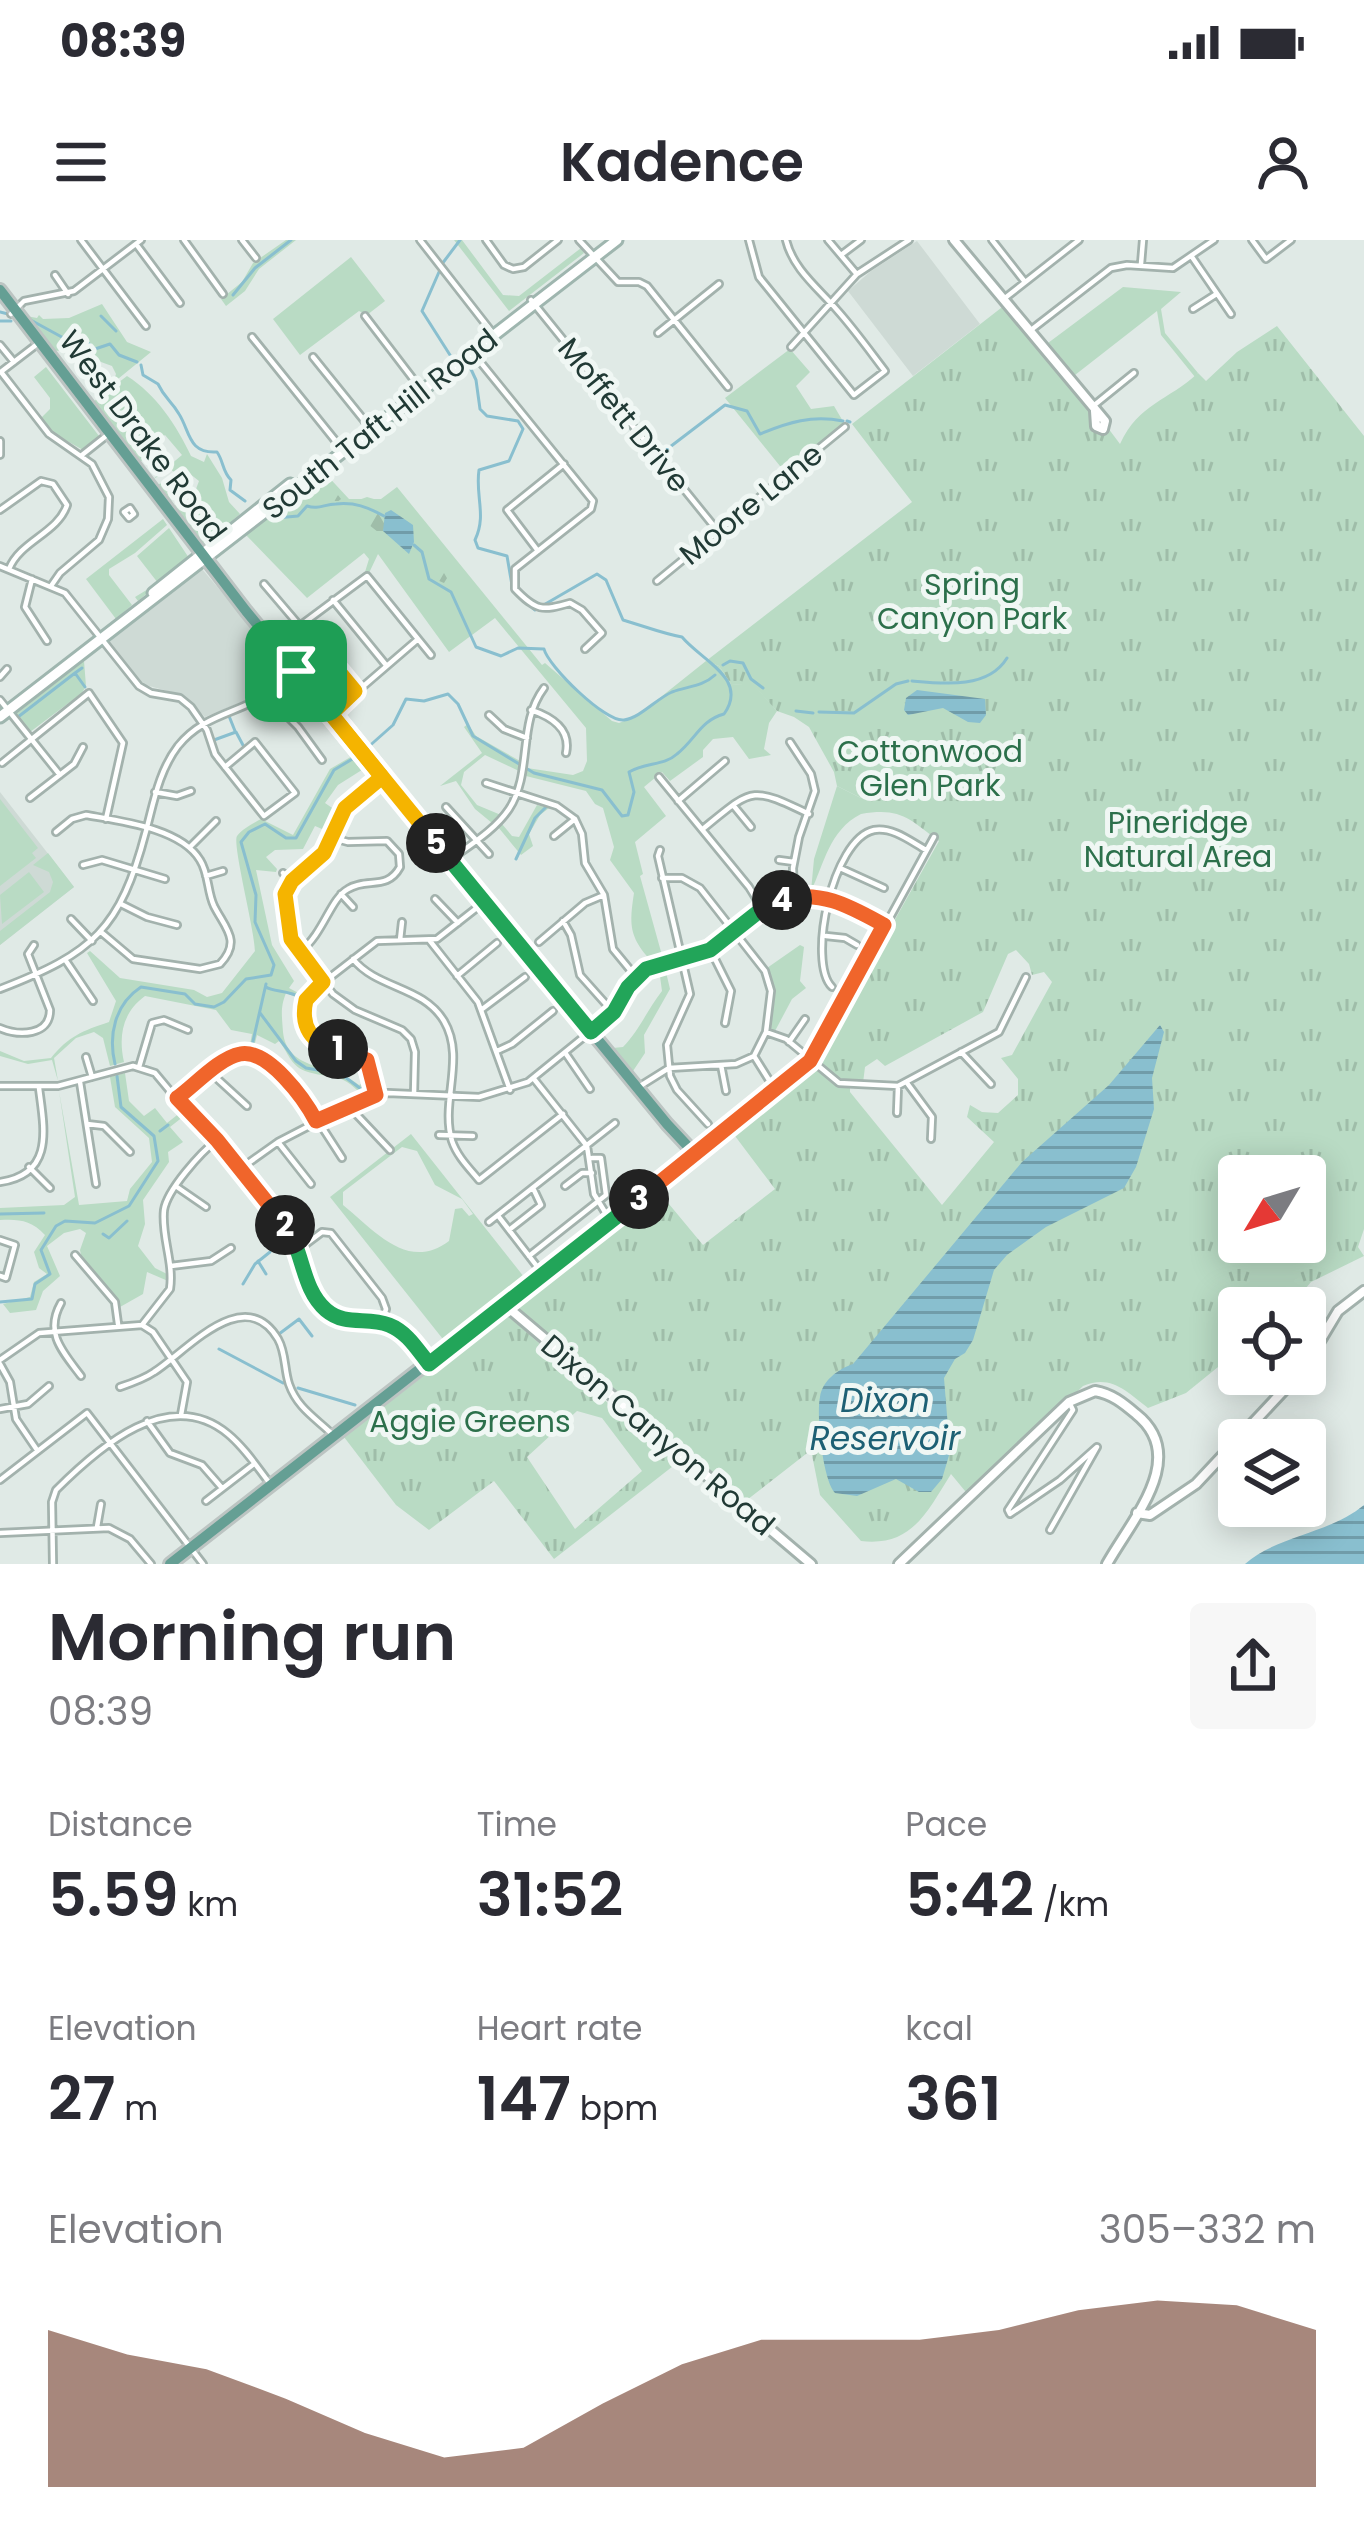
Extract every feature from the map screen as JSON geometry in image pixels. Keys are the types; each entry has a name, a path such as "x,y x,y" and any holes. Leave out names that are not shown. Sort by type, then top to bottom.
{"main road":[{"name":"South Taft Hill Road","path":"340,447 613,240"},
{"name":"West Drake Road","path":"0,290 202,558 695,1154"},
{"name":"South Taft Hill Road","path":"472,351 533,302"},
{"name":"South Taft Hill Road","path":"4,713 367,424 422,389"},
{"path":"677,1137 685,1154 679,1166"},
{"path":"170,1564 695,1154"}],"street":[{"path":"81,240 146,326"},
{"path":"184,240 223,294"},
{"path":"256,240 244,243 256,259"},
{"path":"420,240 491,332"},
{"path":"486,240 514,272 558,240"},
{"path":"579,240 618,282 645,284 728,387"},
{"path":"748,240 759,277 854,395 885,371 804,273 786,240"},
{"path":"828,240 857,274"},
{"path":"841,255 861,240"},
{"path":"791,347 857,274 909,240"},
{"path":"954,240 1094,409 1134,373"},
{"path":"992,240 1025,282"},
{"path":"1005,298 1079,240"},
{"path":"1141,266 1143,240"},
{"path":"1030,330 1106,271 1123,265 1173,268 1214,240"},
{"path":"1252,240 1266,259 1291,240"},
{"path":"13,312 24,301 68,294 138,242 180,303"},
{"path":"1192,257 1231,314"},
{"path":"55,275 68,294"},
{"path":"658,333 719,284"},
{"path":"1193,308 1215,295"},
{"name":"Moffett Drive","path":"533,302 717,530"},
{"path":"365,316 422,389"},
{"path":"252,337 340,447"},
{"path":"38,343 0,372 49,434 82,454 106,485 109,512 99,540 51,586"},
{"path":"0,346 14,362"},
{"path":"472,351 594,504 515,569 513,577 514,589 542,608 575,605 602,634 585,649"},
{"path":"313,357 367,424"},
{"name":"Moore Lane","path":"657,580 845,428"},
{"path":"82,454 107,435"},
{"path":"0,441 0,455"},
{"path":"538,551 507,509 564,464"},
{"path":"0,510 39,481 51,482 66,502 64,514 17,552 9,569"},
{"path":"109,512 124,512"},
{"path":"0,566 69,597 139,686 184,700 203,723 215,754 264,816 295,793 255,742 225,766"},
{"path":"301,625 367,576 431,655"},
{"path":"32,579 22,608 47,641"},
{"path":"264,584 355,691"},
{"path":"333,600 386,665"},
{"path":"331,714 418,639"},
{"path":"0,989 67,961 101,932 135,868 155,792 178,746 203,723 266,695 321,650"},
{"path":"0,677 7,669"},
{"path":"450,860 500,820 517,794 531,710 544,688"},
{"path":"2,763 88,693 124,743 106,819"},
{"path":"266,695 322,760"},
{"path":"0,700 4,713 60,776"},
{"path":"531,710 560,726 567,740 566,753"},
{"path":"490,715 504,729 526,738"},
{"path":"790,742 815,785 794,862 794,897"},
{"path":"30,798 76,761 82,747"},
{"path":"679,801 725,761"},
{"path":"382,777 345,808 318,860 292,881 284,903 290,935 323,982 347,1006 409,1036 415,1052 414,1094"},
{"path":"659,777 749,886 762,909 782,923"},
{"path":"486,783 557,806 575,819 587,867 604,895 611,944 636,977"},
{"path":"155,792 177,796 191,791"},
{"path":"702,830 746,796 765,793 808,814"},
{"path":"733,805 751,827"},
{"path":"446,807 489,854"},
{"path":"56,832 78,817 106,819 190,847 232,941 220,964 205,970 137,960 101,932"},
{"path":"554,836 575,819"},
{"path":"190,847 216,821"},
{"path":"832,987 821,968 828,898 856,840 874,830 896,833 926,850"},
{"path":"300,952 320,933 341,894 353,886 390,880 404,864 387,841 348,842 332,837"},
{"path":"695,1154 810,1061 934,837"},
{"path":"660,850 662,878 690,994 669,1037 669,1068 677,1090 708,1124"},
{"path":"83,865 98,860 164,879"},
{"path":"779,860 794,862"},
{"path":"840,868 884,888"},
{"path":"206,876 223,871"},
{"path":"283,873 292,881"},
{"path":"637,1088 669,1068 721,1065 754,1056 766,1032 769,979 700,888 682,878 662,878"},
{"path":"341,894 353,907"},
{"path":"539,942 590,900 604,895"},
{"path":"240,1169 351,1102 376,1095 479,1096 534,1079 614,1012 636,977 654,966 710,950 762,909 794,897 828,898 884,925"},
{"path":"435,899 458,923"},
{"path":"376,1095 372,1071 363,1057 322,1045 308,1030 304,1006 311,992 377,941 430,941 484,902"},
{"path":"117,905 177,925"},
{"path":"223,919 231,912"},
{"path":"71,920 92,941"},
{"path":"563,921 580,975 614,1012"},
{"path":"400,940 402,922"},
{"path":"826,936 850,939 857,945"},
{"path":"430,941 481,1010 510,1090"},
{"path":"457,976 497,943"},
{"path":"0,1028 20,1033 48,1023 50,1010 28,954 34,945"},
{"path":"710,950 731,991 724,1023"},
{"path":"353,958 369,975 422,998 442,1018 453,1050 451,1135 454,1147 478,1180 562,1114"},
{"path":"67,961 93,1001"},
{"path":"481,1010 525,977"},
{"path":"766,1032 789,1042 843,1084 898,1086 999,1032 1026,977"},
{"path":"496,1051 512,1045 553,1011"},
{"path":"789,1042 805,1019"},
{"path":"140,1067 152,1023 164,1020 188,1030"},
{"path":"961,1052 991,1084"},
{"path":"177,1098 236,1054 258,1056 302,1096 342,1158"},
{"path":"566,1054 590,1089"},
{"path":"754,1056 769,1080"},
{"path":"86,1057 92,1077"},
{"path":"721,1065 726,1090"},
{"path":"0,1086 39,1088 140,1067 157,1075 217,1140 290,1232 309,1285 325,1309 348,1321 382,1322 404,1333 429,1364"},
{"path":"211,1073 247,1106"},
{"path":"149,1084 157,1075"},
{"path":"534,1079 587,1146 597,1202 611,1220"},
{"path":"80,1082 96,1184"},
{"path":"907,1083 932,1117 932,1139"},
{"path":"897,1112 898,1086"},
{"path":"2,1184 40,1158 45,1145 39,1088"},
{"path":"351,1102 390,1150"},
{"path":"86,1124 104,1126 130,1152"},
{"path":"489,1222 615,1124"},
{"path":"439,1135 472,1136"},
{"path":"142,1325 169,1294 171,1267 164,1210 177,1186 217,1140"},
{"path":"278,1142 310,1184"},
{"path":"529,1256 606,1195 601,1159 591,1158"},
{"path":"29,1167 50,1188"},
{"path":"565,1186 582,1173 592,1173"},
{"path":"177,1186 206,1208"},
{"path":"509,1230 541,1205 533,1188"},
{"path":"498,1215 536,1265"},
{"path":"298,1250 322,1232 331,1233 382,1298 386,1306 382,1322"},
{"path":"0,1240 15,1245 6,1278 0,1276"},
{"path":"171,1267 211,1261 231,1248"},
{"path":"75,1255 115,1301 118,1324"},
{"path":"1326,1331 1338,1311 1364,1291"},
{"path":"61,1303 53,1330 81,1376"},
{"name":"Dixon Canyon Road","path":"505,1305 811,1564"},
{"path":"120,1388 148,1376 226,1320 241,1317 260,1322 280,1343 289,1384 299,1403 334,1437"},
{"path":"38,1451 20,1427 10,1382 0,1362 34,1335 53,1330 142,1325 173,1358 187,1382 181,1415"},
{"path":"0,1409 28,1404 49,1386"},
{"path":"899,1564 1070,1402 1089,1392 1107,1393 1152,1427 1159,1442 1160,1465 1107,1564"},
{"path":"1137,1513 1150,1515 1196,1484 1279,1395"},
{"path":"1050,1530 1097,1447 1060,1480 1010,1514 1008,1510 1073,1410 1070,1402"},
{"path":"0,1480 87,1413 203,1564"},
{"path":"53,1564 56,1490 147,1421 181,1415 216,1423 272,1486"},
{"path":"147,1421 165,1448 180,1461 202,1466 222,1489"},
{"path":"206,1501 254,1463"},
{"path":"97,1526 101,1504"},
{"path":"15,1520 17,1529"},
{"path":"0,1532 97,1526 125,1535 151,1564"}],"shaded area":[{"path":"917,241 980,324 913,376 848,291"},
{"path":"202,569 288,670 260,694 205,717 182,695 142,684 107,641"},
{"path":"0,792 74,887 0,945"}],"green space":[{"path":"286,240 296,240 259,269 245,291 226,306 221,299 242,282 253,263"},
{"path":"454,240 462,240 503,295 519,296 581,248 584,253 509,311"},
{"path":"351,257 385,301 367,315 359,311 300,355 273,319"},
{"path":"1123,287 1181,292 1161,309 1165,333 1198,373 1195,377 1161,335 1157,311 1075,375 1048,343"},
{"path":"102,304 127,342 151,352 113,383 112,366 68,350 54,351 26,316 69,318"},
{"name":"Pineridge Natural Area","path":"1001,308 1008,308 1093,415 1095,429 1108,428 1120,444 1145,411 1198,373 1206,381 1237,352 1277,326 1364,436 1364,1229 1358,1247 1364,1256 1307,1287 1218,1287 1218,1367 1186,1393 1148,1408 1110,1383 1083,1386 970,1497 951,1474 906,1532 861,1541 820,1495 811,1450 743,1503 515,1306 659,1192 703,1245 775,1189 732,1132 819,1055 939,841 895,814 861,814 861,798 837,786 809,727 777,711 754,686 731,684 719,666 706,661 912,502 852,424","holes":["1016,950 1032,975 1044,972 1052,982 1012,1055 1001,1058 1018,1079 1018,1095 998,1113 970,1105 967,1117 994,1142 942,1205 850,1092 850,1083 863,1083 865,1067 877,1059 885,1066 983,1012 1008,954"]},
{"path":"790,349 810,372 796,386 811,409 834,406 844,423 784,471 725,398"},
{"path":"46,367 99,436 83,450 55,434 41,418 50,409 50,398 34,377"},
{"path":"127,376 165,412 191,456 204,462 207,454 222,478 229,502 240,514 205,544 200,544 156,485 162,483 174,505 185,508 197,493 186,487 196,489 199,481 185,470 181,477 170,469 152,480 182,455 165,435 139,463 93,402"},
{"path":"323,471 349,499 381,499 397,487 542,665 612,721 637,716 706,661 719,666 731,684 754,685 777,711 769,723 764,749 771,755 749,759 733,737 713,739 703,757 670,781 662,772 644,787 666,816 635,842 663,959 652,962 635,938 631,922 634,893 610,860 614,847 603,808 586,791 526,776 527,768 573,775 583,771 586,728 495,618 449,652 378,554 369,573 365,572 369,559 364,553 307,598 245,534"},
{"path":"328,482 341,499 331,507 307,510 292,534 286,532 277,516 289,515 305,494 315,497 319,486"},
{"path":"367,497 405,508 391,510 383,531 378,532 354,513 353,502"},
{"path":"163,519 167,525 109,569 132,605 116,619 86,579"},
{"path":"416,525 428,538 433,562 452,570 444,583 432,578 423,548 415,541"},
{"path":"169,528 189,558 138,601 135,597 158,583 137,556"},
{"path":"84,661 82,693 30,732 16,714"},
{"path":"468,724 476,736 520,761 519,771 485,755 464,772 461,785 477,805 501,815 492,823 475,809 456,781 440,786 482,753 464,727"},
{"path":"354,755 365,768 338,785 325,803 338,812 329,832 315,826 303,849 275,850 266,857 276,872 256,870 272,945 294,981 289,988 304,996 303,1000 286,993 282,1012 286,1045 302,1061 359,1085 370,1080 371,1091 362,1095 341,1079 300,1068 279,1041 275,1044 257,1035 253,1051 249,1050 252,1034 231,1030 216,1010 145,996 124,1025 124,1062 110,1066 103,1038 94,1032 76,1038 54,1058 58,1081 52,1060 28,1064 0,1056 0,1051 24,1061 51,1058 77,1035 109,1022 116,1001 90,951 120,978 194,990 207,997 222,993 255,951 237,836 261,819 293,835 330,769"},
{"path":"837,786 861,798 861,814 835,839 811,891 814,859"},
{"path":"0,799 38,848 32,853 36,858 0,886"},
{"path":"537,805 549,808 529,834 533,846 521,855 498,827 502,824 519,837"},
{"path":"48,853 74,887 0,945 0,931 50,892 49,872 33,865"},
{"path":"29,872 44,892 2,924 0,895"},
{"path":"800,945 804,947 800,981 806,988 792,999 775,1031 771,1030 775,990 767,968"},
{"path":"665,968 670,989 644,1035 645,1053 633,1071 613,1048 629,1041 662,991 659,969"},
{"path":"125,1073 129,1101 144,1116 155,1108 167,1123 181,1112 184,1116 170,1127 183,1142 168,1152 169,1162 143,1200 145,1224 138,1246 155,1268 167,1274 168,1281 147,1272 143,1294 120,1307 82,1260 86,1233 80,1229 64,1233 47,1246 60,1276 43,1291 36,1310 10,1313 3,1304 30,1297 34,1282 47,1274 39,1268 34,1252 45,1235 24,1222 0,1220 0,1208 64,1205 75,1197 59,1091 79,1205 127,1201 130,1189 152,1162 149,1138 115,1107 110,1077"},
{"path":"411,1134 528,1282 446,1343 330,1197","holes":["402,1147 417,1151 435,1185 462,1199 473,1214 455,1209 449,1241 420,1252 393,1244 343,1205 343,1192"]},
{"name":"Aggie Greens","path":"501,1316 509,1317 677,1463 554,1559 494,1481 429,1530 396,1505 344,1437","holes":["577,1411 602,1418 642,1471 575,1529 527,1457"]}],"water":[{"path":"391,510 413,525 409,554 383,531 385,513"},
{"path":"917,690 985,699 986,715 980,723 943,708 908,715 906,698"},
{"name":"Dixon Reservoir","path":"1160,1025 1164,1032 1152,1078 1154,1109 1136,1167 1124,1188 1046,1227 994,1270 973,1340 944,1378 950,1452 942,1479 931,1492 919,1492 896,1479 857,1496 835,1493 827,1476 820,1433 824,1386 836,1372 853,1364 1022,1162 1109,1085"},
{"path":"1364,1505 1364,1564 1245,1564 1273,1547"}],"waterway":[{"path":"233,295 255,268 291,240"},
{"path":"442,264 460,240"},
{"path":"439,272 422,311 450,355"},
{"path":"0,312 12,315"},
{"path":"101,316 116,331"},
{"path":"27,318 69,341 83,339 95,349 110,344 119,355 137,362"},
{"path":"0,321 11,321"},
{"path":"141,365 143,375 158,384 176,409 195,445 217,452 231,480 230,490 245,501"},
{"path":"366,749 393,725 406,699 424,701 448,694 473,736 534,773 602,790 622,816 628,815 634,792 629,772 672,758 704,726 724,714 730,702 731,691 720,671 682,637 623,620 606,580 597,574 535,610 513,591 507,556 478,548 479,470 509,461 523,429 518,421 487,416 480,409 469,365"},
{"path":"662,453 725,405 747,411 760,434 801,421 843,421"},
{"path":"276,518 298,516 307,506 343,504 384,516"},
{"path":"414,545 422,552 429,579 451,592 476,647 501,656 518,648 544,649 579,692 616,719 630,719 672,692 715,675"},
{"path":"912,681 977,680 1007,658"},
{"path":"723,665 743,663 751,679 763,688"},
{"path":"82,668 75,673 85,687"},
{"path":"18,717 75,673"},
{"path":"819,712 854,713 908,681"},
{"path":"796,711 813,713"},
{"path":"229,716 235,731"},
{"path":"214,740 236,732 244,747"},
{"path":"115,1064 116,1021 125,1002 141,987 185,994 195,1004 214,1007 246,979 271,975 274,965 255,922 256,895 241,842 265,824 286,838 296,838 334,770 359,755"},
{"path":"516,859 535,818 546,807"},
{"path":"251,1050 266,984"},
{"path":"266,987 302,998"},
{"path":"260,1013 296,1061 306,1068 341,1074 365,1092"},
{"path":"0,1302 32,1299 35,1284 50,1274 41,1250 56,1226 65,1221 95,1223 129,1206 158,1161 154,1136 121,1107 117,1076"},
{"path":"160,1131 168,1125"},
{"path":"0,1214 44,1213"},
{"path":"103,1234 109,1238 127,1221"},
{"path":"243,1284 255,1264 270,1252"},
{"path":"258,1261 266,1274"},
{"path":"279,1334 299,1319 312,1336"},
{"path":"219,1349 283,1383"},
{"path":"298,1388 355,1405"}],"route":[{"path":"296,671 299,676 331,714 382,777 345,808 324,853 292,881 284,899 291,939 323,982 304,1006 308,1030 322,1045 363,1057 370,1065 376,1095 316,1121 302,1096 267,1062 241,1053 177,1098 290,1232 309,1285 325,1309 344,1319 382,1322 395,1328 409,1337 429,1364 798,1075 828,1034 884,925 828,898 803,896 775,902 710,950 646,969 628,987 614,1012 591,1032 331,714 355,691 321,650 296,671"}],"park label":[{"name":"Spring Canyon Park","path":"972,602"},
{"name":"Cottonwood Glen Park","path":"930,768"}]}
